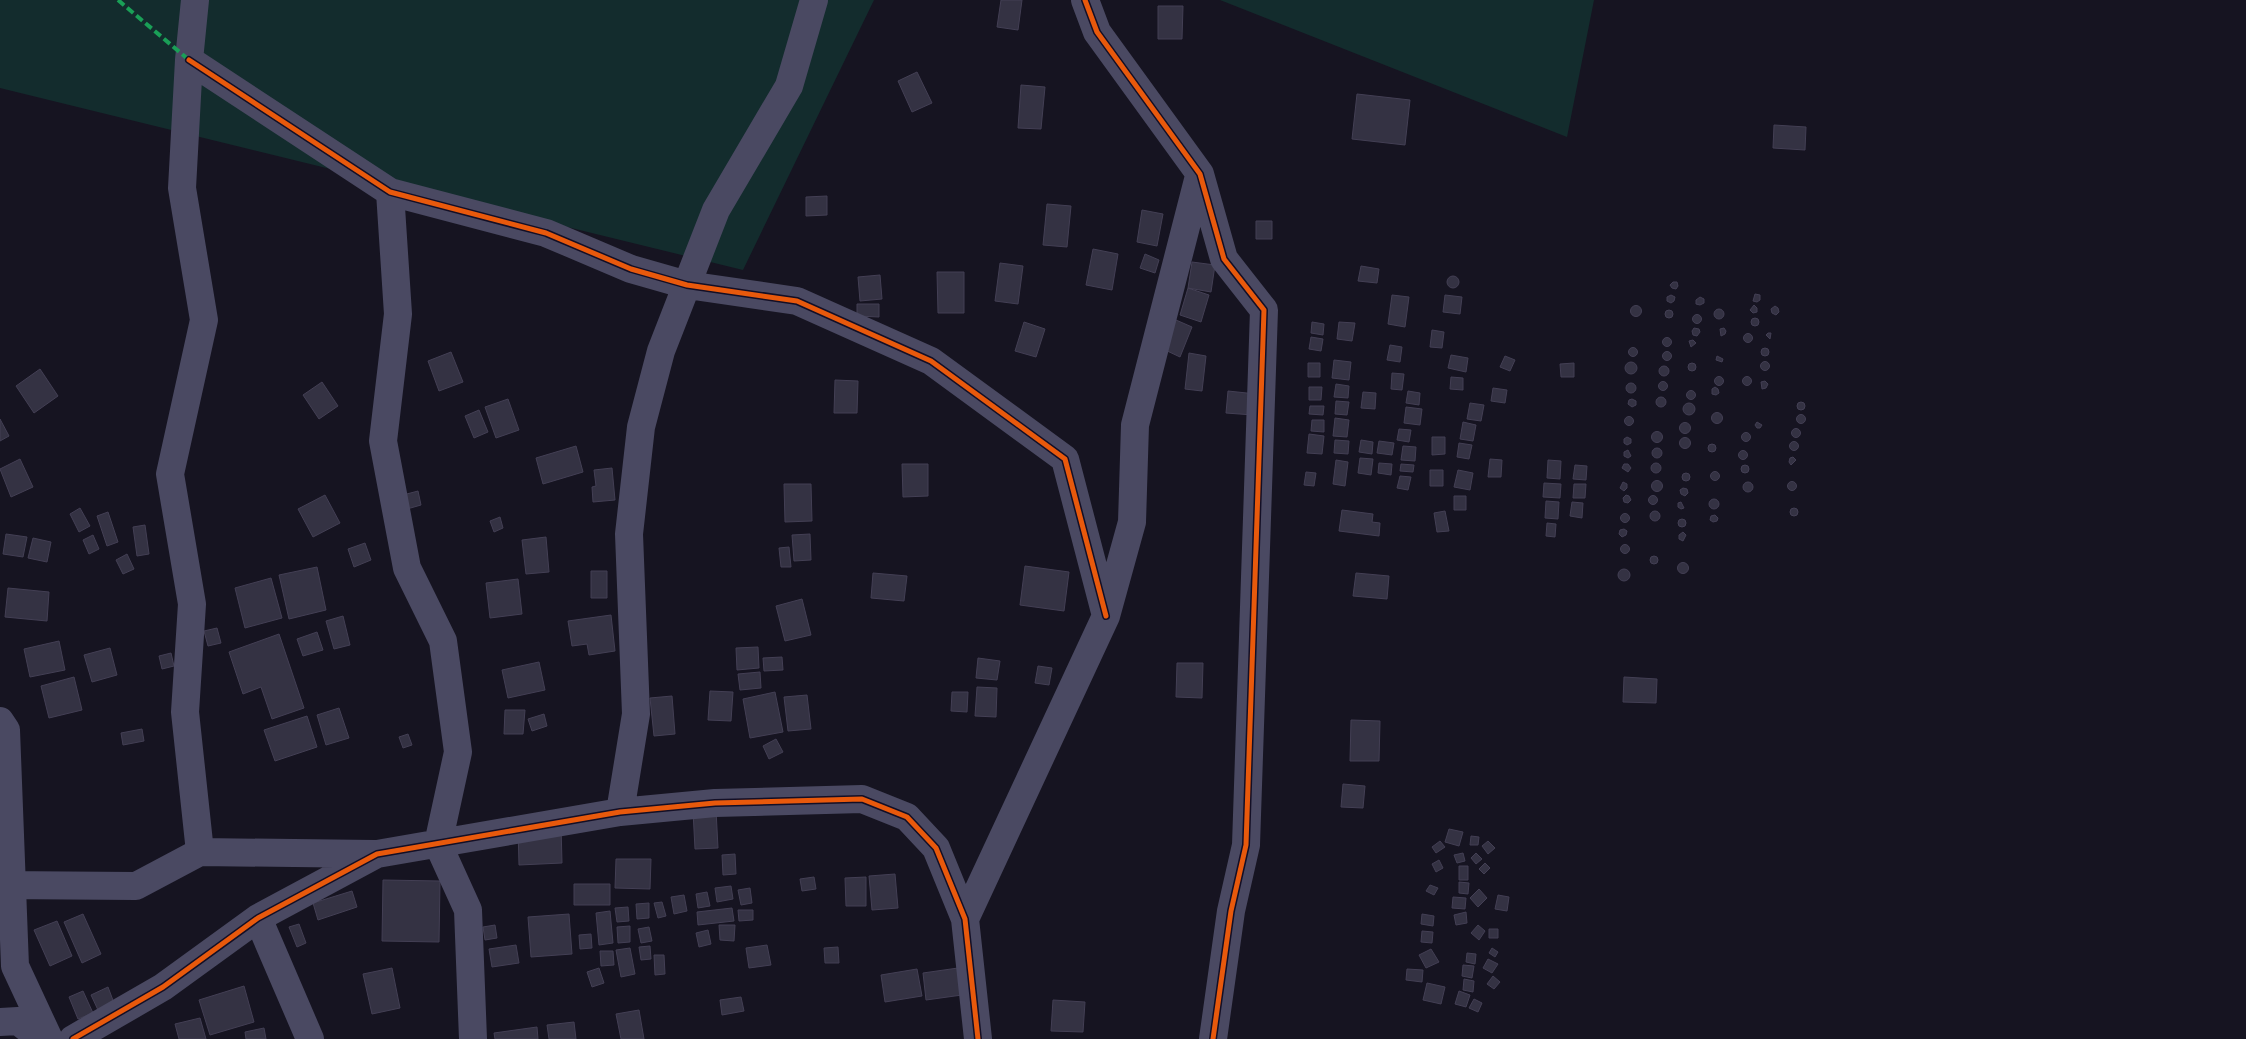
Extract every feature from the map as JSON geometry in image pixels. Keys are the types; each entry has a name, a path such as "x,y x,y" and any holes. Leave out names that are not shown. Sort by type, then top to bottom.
{"street":[{"path":"195,0 189,60 182,188 204,320 170,474 192,604 185,712 200,852"},
{"path":"620,812 636,714 629,534 641,427 661,351 716,210 788,86 814,0"},
{"path":"1085,0 1097,32 1200,174 1224,259 1264,310 1246,845 1231,912 1213,1039"},
{"path":"189,60 390,192 546,233 631,270 687,285 797,301 931,361 1065,458 1106,616"},
{"path":"965,919 1106,616 1132,522 1135,425 1200,174"},
{"path":"390,192 398,314 383,441 407,568 443,641 458,752 438,844 468,910 473,1039"},
{"path":"0,721 6,730 6,886 15,966 49,1039"},
{"path":"6,886 136,886 200,852 377,854 620,812 715,803 862,799 907,818 936,848 965,919 978,1039"},
{"path":"73,1039 163,987 258,918 377,854"},
{"path":"258,918 310,1039"},
{"path":"0,1022 18,1021 41,1039"}],"green space":[{"path":"0,0 874,0 743,270 0,88"},
{"path":"1220,0 1594,0 1567,137"}],"building":[{"path":"1001,0 1022,0 1018,30 997,27"},
{"path":"1158,6 1183,6 1182,39 1158,39"},
{"path":"917,72 932,103 912,112 898,81"},
{"path":"1021,85 1045,87 1041,129 1018,128"},
{"path":"1357,94 1410,100 1405,145 1352,139"},
{"path":"1774,125 1806,127 1805,150 1773,148"},
{"path":"827,196 827,215 806,216 806,197"},
{"path":"1047,204 1071,206 1067,247 1043,245"},
{"path":"1142,210 1163,214 1157,246 1137,242"},
{"path":"1256,221 1272,221 1272,239 1256,239"},
{"path":"1093,249 1118,254 1112,290 1086,285"},
{"path":"1145,254 1159,260 1155,273 1140,268"},
{"path":"1192,262 1215,265 1211,292 1188,288"},
{"path":"1000,263 1023,266 1018,304 995,301"},
{"path":"1361,266 1379,269 1377,283 1358,281"},
{"path":"937,272 964,272 964,313 938,313"},
{"path":"880,275 882,299 860,301 858,277"},
{"path":"1451,276 1455,276 1459,282 1455,288 1451,288 1447,284 1447,280"},
{"path":"1673,282 1677,282 1678,286 1676,289 1670,285"},
{"path":"1188,288 1209,295 1201,322 1180,315"},
{"path":"1755,294 1760,295 1760,300 1757,302 1753,301"},
{"path":"1392,295 1409,297 1405,327 1388,324"},
{"path":"1445,295 1462,297 1460,314 1443,312"},
{"path":"1671,295 1675,297 1671,303 1667,301 1667,297"},
{"path":"1700,297 1704,299 1704,303 1696,304 1696,300"},
{"path":"857,304 879,304 879,317 857,316"},
{"path":"1754,305 1757,308 1757,312 1753,313 1750,310"},
{"path":"1634,306 1638,306 1641,311 1640,315 1634,316 1631,313 1631,309"},
{"path":"1775,306 1779,312 1776,315 1772,313 1771,309"},
{"path":"1719,309 1724,314 1719,319 1714,314"},
{"path":"1669,310 1673,314 1669,318 1665,314"},
{"path":"1697,315 1701,319 1697,323 1693,319"},
{"path":"1755,318 1759,322 1755,326 1751,322"},
{"path":"1176,320 1192,327 1180,357 1163,349"},
{"path":"1024,322 1045,329 1036,357 1015,351"},
{"path":"1312,322 1324,324 1323,335 1311,333"},
{"path":"1339,322 1355,323 1352,341 1337,339"},
{"path":"1694,328 1699,329 1700,332 1697,336 1693,335 1692,331"},
{"path":"1724,328 1725,334 1721,336 1720,329"},
{"path":"1432,330 1444,332 1442,348 1430,347"},
{"path":"1748,333 1753,338 1748,343 1743,338"},
{"path":"1771,333 1770,339 1766,335"},
{"path":"1311,337 1323,339 1321,351 1309,349"},
{"path":"1667,337 1672,342 1667,347 1662,342"},
{"path":"1693,340 1696,343 1691,347 1689,341"},
{"path":"1390,345 1402,347 1400,362 1387,360"},
{"path":"1633,347 1638,352 1633,357 1628,352"},
{"path":"1765,348 1769,352 1765,356 1761,352"},
{"path":"1667,351 1672,356 1667,361 1662,356"},
{"path":"451,352 463,382 439,391 428,361"},
{"path":"1189,353 1206,356 1202,391 1185,389"},
{"path":"1451,355 1468,358 1466,372 1448,368"},
{"path":"1505,356 1515,360 1510,371 1500,367"},
{"path":"1717,356 1723,359 1722,362 1716,360"},
{"path":"1334,360 1351,362 1349,380 1332,378"},
{"path":"1765,361 1770,366 1765,371 1760,366"},
{"path":"1629,362 1633,362 1637,368 1633,374 1629,374 1625,370 1625,366"},
{"path":"1308,363 1320,363 1320,377 1308,377"},
{"path":"1574,363 1574,377 1561,377 1560,364"},
{"path":"1692,363 1696,367 1692,371 1688,367"},
{"path":"1662,366 1666,366 1669,371 1668,375 1662,376 1659,373 1659,369"},
{"path":"40,369 58,396 34,413 16,386"},
{"path":"1392,373 1404,374 1402,390 1391,389"},
{"path":"1747,376 1752,381 1747,386 1742,381"},
{"path":"1451,377 1463,378 1463,390 1450,389"},
{"path":"1719,377 1723,381 1719,385 1715,381"},
{"path":"835,380 858,381 857,413 834,413"},
{"path":"1765,381 1768,384 1766,388 1762,389 1761,382"},
{"path":"322,382 338,406 319,419 303,395"},
{"path":"1663,382 1667,386 1663,390 1659,386"},
{"path":"1631,383 1636,388 1631,393 1626,388"},
{"path":"1336,384 1349,386 1348,398 1334,397"},
{"path":"1309,387 1322,387 1321,400 1309,400"},
{"path":"1715,387 1719,393 1716,395 1712,394 1712,389"},
{"path":"1493,388 1507,390 1505,403 1491,401"},
{"path":"1228,391 1256,394 1253,415 1226,413"},
{"path":"1408,391 1420,393 1419,405 1406,403"},
{"path":"1691,391 1695,395 1691,399 1687,395"},
{"path":"1363,392 1376,393 1375,409 1361,408"},
{"path":"1659,397 1663,397 1666,402 1665,406 1659,407 1656,404 1656,400"},
{"path":"508,399 519,430 496,438 485,407"},
{"path":"1629,400 1636,401 1636,405 1632,407 1628,404"},
{"path":"1336,401 1349,402 1347,415 1335,414"},
{"path":"1801,402 1805,406 1801,410 1797,406"},
{"path":"1470,403 1484,405 1481,421 1467,419"},
{"path":"1689,403 1695,409 1689,415 1683,409"},
{"path":"1310,406 1324,406 1323,415 1309,414"},
{"path":"1406,407 1422,409 1420,425 1404,423"},
{"path":"479,410 488,432 474,438 465,416"},
{"path":"1715,413 1719,413 1722,418 1721,422 1715,423 1712,420 1712,416"},
{"path":"1801,414 1806,419 1801,424 1796,419"},
{"path":"1629,416 1634,421 1629,426 1624,421"},
{"path":"1335,418 1349,420 1347,437 1333,436"},
{"path":"0,419 9,436 0,441"},
{"path":"1312,420 1324,420 1324,432 1311,431"},
{"path":"1463,422 1476,425 1473,441 1460,439"},
{"path":"1757,422 1762,425 1760,428 1757,428 1755,425"},
{"path":"1683,423 1687,423 1690,428 1689,432 1683,433 1680,430 1680,426"},
{"path":"1399,429 1411,430 1409,442 1397,440"},
{"path":"1796,429 1800,433 1796,437 1792,433"},
{"path":"1657,431 1663,437 1657,443 1651,437"},
{"path":"1746,433 1750,437 1746,441 1742,437"},
{"path":"1309,434 1324,436 1322,454 1307,453"},
{"path":"1432,437 1445,437 1445,454 1432,455"},
{"path":"1627,437 1631,439 1631,443 1627,445 1624,443 1624,439"},
{"path":"1683,438 1687,438 1690,443 1689,447 1683,448 1680,445 1680,441"},
{"path":"1335,440 1349,441 1348,454 1334,453"},
{"path":"1361,440 1373,442 1372,454 1359,452"},
{"path":"1379,441 1394,443 1392,455 1377,453"},
{"path":"1794,441 1799,446 1794,451 1789,446"},
{"path":"1459,443 1472,445 1469,459 1457,457"},
{"path":"1712,444 1716,448 1712,452 1708,448"},
{"path":"576,446 583,472 543,484 536,458"},
{"path":"1403,446 1416,447 1415,461 1401,460"},
{"path":"1655,448 1659,448 1662,453 1661,457 1655,458 1652,455 1652,451"},
{"path":"1628,450 1631,456 1628,458 1624,456 1624,452"},
{"path":"1743,451 1747,455 1743,459 1739,455"},
{"path":"1793,457 1796,460 1791,465 1789,462 1790,458"},
{"path":"1360,458 1373,459 1371,475 1358,473"},
{"path":"20,459 33,487 11,497 0,469"},
{"path":"1490,459 1502,460 1501,477 1488,477"},
{"path":"1336,460 1348,462 1345,486 1333,484"},
{"path":"1548,460 1561,461 1560,479 1547,478"},
{"path":"1379,463 1392,464 1391,475 1378,473"},
{"path":"1654,463 1658,463 1661,468 1660,472 1654,473 1651,470 1651,466"},
{"path":"902,464 928,464 928,496 903,497"},
{"path":"1401,464 1414,465 1413,472 1400,471"},
{"path":"1624,464 1628,464 1631,468 1628,472 1622,468"},
{"path":"1575,465 1587,466 1586,480 1573,479"},
{"path":"1745,465 1749,469 1745,473 1741,469"},
{"path":"612,468 615,500 593,502 592,487 596,486 594,470"},
{"path":"1430,470 1443,470 1443,486 1430,486"},
{"path":"1458,470 1473,473 1470,490 1454,487"},
{"path":"1306,472 1316,473 1314,486 1304,485"},
{"path":"1715,472 1719,476 1715,480 1711,476"},
{"path":"1686,473 1690,477 1686,481 1682,477"},
{"path":"1400,476 1411,477 1408,490 1397,488"},
{"path":"1655,481 1659,481 1662,486 1661,490 1655,491 1652,488 1652,484"},
{"path":"1792,481 1797,486 1792,491 1787,486"},
{"path":"1623,482 1627,484 1627,488 1624,491 1620,488"},
{"path":"1746,482 1750,482 1753,487 1752,491 1746,492 1743,489 1743,485"},
{"path":"1544,483 1561,484 1560,498 1543,497"},
{"path":"784,484 811,484 812,521 785,522"},
{"path":"1574,484 1586,484 1585,498 1573,498"},
{"path":"1683,488 1687,489 1688,493 1685,496 1681,494 1680,490"},
{"path":"418,491 421,505 407,509 403,495"},
{"path":"325,495 340,523 313,537 298,509"},
{"path":"1626,495 1631,500 1628,503 1624,502 1623,498"},
{"path":"1454,496 1466,496 1466,510 1454,510"},
{"path":"1653,496 1657,500 1653,504 1649,500"},
{"path":"1712,499 1716,499 1719,504 1716,509 1712,509 1709,506 1709,502"},
{"path":"1546,501 1559,502 1558,519 1545,518"},
{"path":"1572,502 1583,503 1582,518 1570,516"},
{"path":"1681,502 1684,508 1681,509 1678,507 1678,503"},
{"path":"80,508 90,526 79,532 70,514"},
{"path":"1794,508 1798,512 1794,516 1790,512"},
{"path":"1342,510 1373,514 1372,522 1380,523 1379,536 1339,531"},
{"path":"1445,511 1449,531 1437,532 1434,513"},
{"path":"1653,511 1657,511 1660,516 1657,521 1653,521 1650,518 1650,514"},
{"path":"108,512 118,542 107,546 97,516"},
{"path":"1625,514 1629,518 1625,522 1621,518"},
{"path":"1715,515 1718,518 1717,521 1713,522 1710,520 1711,516"},
{"path":"500,517 503,528 494,532 490,521"},
{"path":"1682,519 1686,523 1682,527 1678,523"},
{"path":"1547,523 1556,524 1555,537 1546,536"},
{"path":"145,525 149,554 137,556 133,527"},
{"path":"1624,529 1627,531 1626,535 1622,537 1619,534 1620,530"},
{"path":"1683,532 1686,535 1683,541 1679,539 1679,535"},
{"path":"6,534 27,537 23,557 3,554"},
{"path":"810,534 811,560 794,561 792,535"},
{"path":"93,535 99,549 89,554 83,540"},
{"path":"546,537 549,572 526,574 522,540"},
{"path":"33,538 51,542 47,562 28,558"},
{"path":"365,543 371,560 354,567 348,549"},
{"path":"1625,545 1629,549 1625,553 1621,549"},
{"path":"789,547 791,567 781,567 779,548"},
{"path":"127,554 134,569 123,574 116,560"},
{"path":"1654,556 1658,560 1654,564 1650,560"},
{"path":"1681,563 1685,563 1688,568 1687,572 1681,573 1678,570 1678,566"},
{"path":"1025,566 1069,572 1064,611 1020,605"},
{"path":"317,567 326,610 289,619 279,575"},
{"path":"1626,569 1629,570 1629,580 1622,581 1619,580 1618,573 1619,570"},
{"path":"591,571 607,571 607,598 591,598"},
{"path":"873,573 907,576 904,601 871,598"},
{"path":"1356,573 1389,576 1387,599 1353,596"},
{"path":"271,578 282,618 245,628 235,588"},
{"path":"518,579 522,614 490,618 486,583"},
{"path":"8,588 49,592 47,621 5,617"},
{"path":"802,599 811,635 785,641 776,606"},
{"path":"611,615 615,651 589,655 587,644 572,646 568,621"},
{"path":"343,616 350,645 334,649 326,621"},
{"path":"217,628 221,643 208,646 204,631"},
{"path":"317,632 323,650 303,656 297,639"},
{"path":"279,634 304,708 272,719 261,687 243,694 229,652"},
{"path":"59,641 65,670 30,677 24,649"},
{"path":"758,647 759,668 737,670 736,648"},
{"path":"110,648 117,675 92,682 84,655"},
{"path":"171,653 174,666 162,669 159,656"},
{"path":"782,657 783,670 764,671 763,658"},
{"path":"978,658 1000,661 997,680 976,678"},
{"path":"539,662 545,690 508,698 502,670"},
{"path":"1177,663 1203,663 1202,698 1176,697"},
{"path":"1038,666 1052,668 1049,685 1035,683"},
{"path":"760,672 761,688 740,690 738,674"},
{"path":"74,677 82,710 49,718 41,686"},
{"path":"1624,677 1657,679 1656,703 1623,702"},
{"path":"977,687 997,688 996,717 975,716"},
{"path":"710,691 733,692 731,721 708,720"},
{"path":"775,692 783,732 750,738 743,699"},
{"path":"952,692 968,692 967,712 951,711"},
{"path":"807,695 811,729 788,731 784,697"},
{"path":"672,696 675,734 654,736 650,698"},
{"path":"339,708 349,738 326,745 317,715"},
{"path":"505,710 525,710 523,734 504,734"},
{"path":"544,714 547,726 532,731 528,719"},
{"path":"307,716 317,747 275,761 264,730"},
{"path":"1351,720 1380,721 1379,761 1350,761"},
{"path":"142,729 144,741 123,745 121,733"},
{"path":"408,734 412,745 403,748 399,737"},
{"path":"776,739 783,752 769,759 763,746"},
{"path":"1343,784 1365,786 1363,808 1341,807"},
{"path":"716,810 718,848 695,849 693,811"},
{"path":"561,826 562,863 519,865 518,828"},
{"path":"1449,829 1463,832 1459,846 1445,842"},
{"path":"1471,836 1479,837 1478,845 1470,845"},
{"path":"1440,841 1445,847 1436,853 1432,847"},
{"path":"1488,841 1495,848 1488,854 1482,846"},
{"path":"1463,853 1465,861 1457,863 1454,855"},
{"path":"1476,853 1482,859 1476,864 1471,858"},
{"path":"735,854 736,874 723,875 722,855"},
{"path":"616,859 651,859 650,889 615,888"},
{"path":"1439,860 1443,868 1436,872 1432,864"},
{"path":"1485,863 1490,868 1484,874 1479,869"},
{"path":"1459,866 1468,866 1468,880 1459,880"},
{"path":"895,874 898,908 872,910 869,876"},
{"path":"814,877 816,889 802,891 800,879"},
{"path":"866,877 866,906 846,906 845,878"},
{"path":"383,880 440,881 439,942 382,941"},
{"path":"1459,882 1469,883 1468,894 1459,893"},
{"path":"574,884 610,884 610,905 574,905"},
{"path":"1430,885 1438,888 1434,895 1426,891"},
{"path":"731,886 733,899 717,902 715,888"},
{"path":"750,888 752,903 741,905 738,890"},
{"path":"1479,889 1487,898 1478,907 1470,898"},
{"path":"352,891 357,907 318,920 313,903"},
{"path":"707,892 710,906 698,908 696,894"},
{"path":"684,895 687,911 674,914 671,897"},
{"path":"1498,895 1509,897 1507,911 1495,909"},
{"path":"1453,897 1466,898 1465,909 1452,908"},
{"path":"662,902 666,916 658,918 654,903"},
{"path":"649,903 649,918 637,919 636,904"},
{"path":"628,907 629,921 617,922 615,908"},
{"path":"732,908 734,921 698,925 697,912"},
{"path":"738,910 753,910 753,920 739,921"},
{"path":"610,911 613,943 599,945 596,913"},
{"path":"1466,912 1467,923 1456,925 1454,915"},
{"path":"83,914 101,954 82,963 64,922"},
{"path":"569,914 572,954 531,957 528,917"},
{"path":"1422,914 1434,916 1433,926 1421,924"},
{"path":"57,921 72,956 50,966 34,930"},
{"path":"299,924 306,943 297,947 289,927"},
{"path":"495,925 497,938 485,940 483,927"},
{"path":"719,925 735,925 734,941 720,940"},
{"path":"1478,925 1485,931 1479,940 1471,933"},
{"path":"630,926 630,942 618,943 617,927"},
{"path":"649,927 652,941 641,943 638,929"},
{"path":"1489,929 1498,929 1498,938 1489,938"},
{"path":"708,930 711,944 699,947 696,933"},
{"path":"1422,931 1433,932 1432,943 1421,942"},
{"path":"591,934 592,948 580,949 579,935"},
{"path":"516,945 519,963 492,967 489,949"},
{"path":"767,945 771,965 749,968 746,948"},
{"path":"650,946 651,959 641,960 639,947"},
{"path":"838,947 839,963 825,963 824,948"},
{"path":"630,948 635,974 621,977 616,950"},
{"path":"1492,948 1498,952 1495,957 1489,953"},
{"path":"1431,949 1439,962 1426,968 1419,955"},
{"path":"600,951 613,951 614,965 601,966"},
{"path":"1467,953 1476,954 1475,964 1466,962"},
{"path":"654,955 664,955 665,974 655,975"},
{"path":"1488,959 1498,964 1492,973 1483,968"},
{"path":"1463,965 1474,966 1472,978 1462,976"},
{"path":"392,968 400,1008 372,1014 363,974"},
{"path":"599,968 604,983 592,987 587,972"},
{"path":"958,968 962,995 926,1000 923,973"},
{"path":"917,969 922,996 885,1002 881,975"},
{"path":"1407,969 1423,970 1422,982 1406,980"},
{"path":"1493,976 1500,982 1494,989 1487,984"},
{"path":"1464,979 1474,981 1473,992 1463,990"},
{"path":"1427,983 1445,987 1441,1004 1423,1000"},
{"path":"244,986 254,1022 210,1035 199,1000"},
{"path":"108,987 114,1003 98,1010 91,995"},
{"path":"83,991 93,1013 78,1019 69,997"},
{"path":"1459,991 1470,995 1466,1007 1455,1004"},
{"path":"741,997 744,1011 722,1015 720,1000"},
{"path":"1474,999 1482,1003 1478,1012 1469,1008"},
{"path":"1053,1000 1085,1002 1083,1032 1051,1031"},
{"path":"639,1010 644,1039 621,1039 616,1014"},
{"path":"200,1018 206,1039 179,1039 175,1024"},
{"path":"574,1022 576,1039 549,1039 547,1025"},
{"path":"537,1027 538,1039 495,1039 494,1033"},
{"path":"264,1028 266,1039 246,1039 245,1032"}],"marked path":[{"path":"118,0 189,60"}],"cycle path":[{"path":"1085,0 1097,32 1200,174 1224,259 1264,310 1246,845 1231,911 1213,1039"},
{"path":"189,60 390,192 546,233 631,269 687,285 797,301 931,361 1065,459 1106,616"},
{"path":"73,1039 163,987 258,918 377,854 620,812 715,803 862,799 907,817 936,848 965,919 978,1039"}]}
